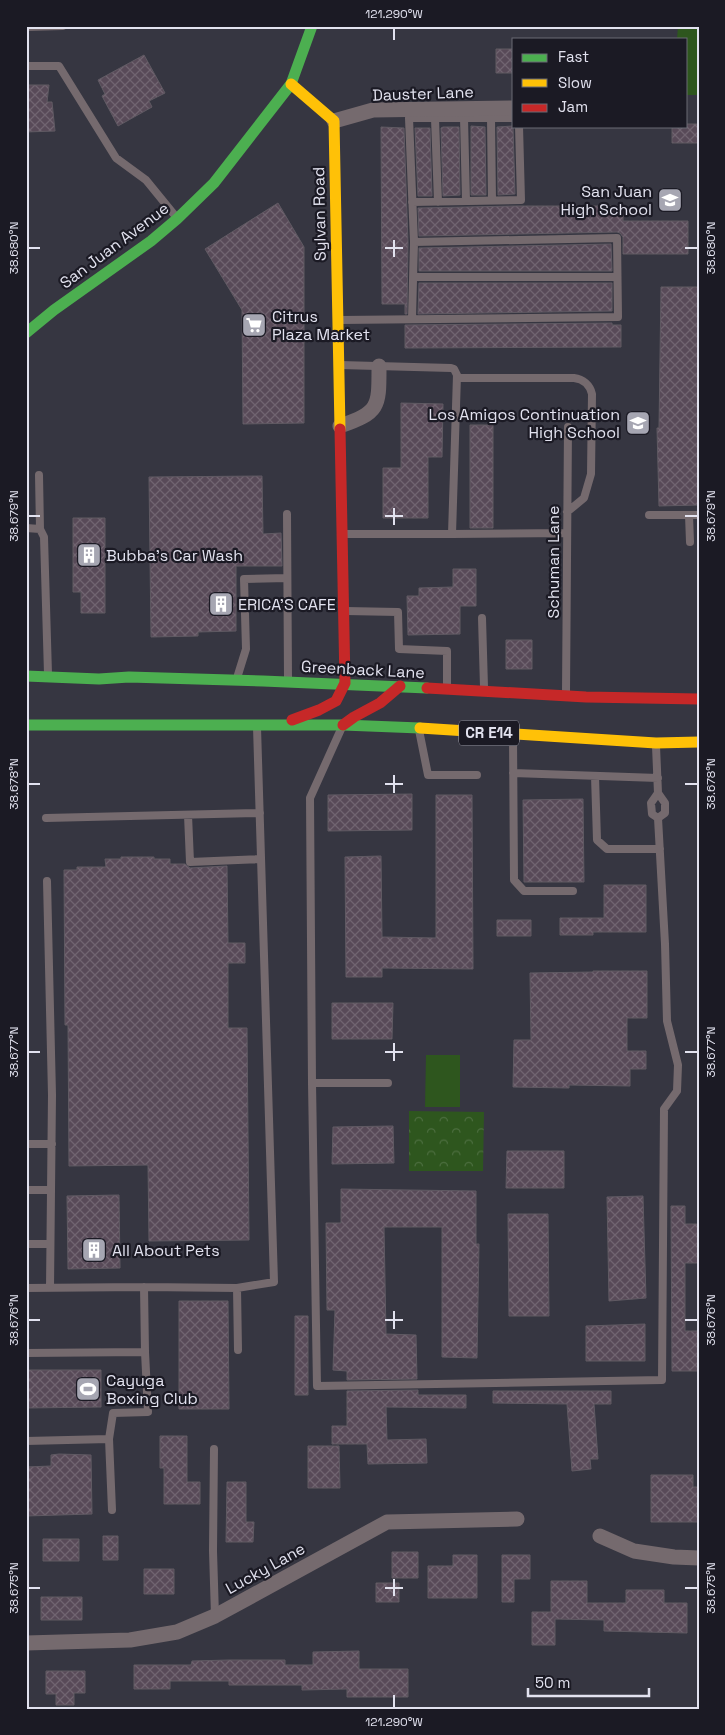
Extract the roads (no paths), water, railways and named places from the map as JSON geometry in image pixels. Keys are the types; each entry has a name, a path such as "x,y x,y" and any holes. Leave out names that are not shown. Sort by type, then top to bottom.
{"main road":[{"path":"312,26 291,84 334,121"},
{"name":"San Juan Avenue","path":"26,334 54,310 151,241 177,219 214,182 291,84"},
{"name":"Sylvan Road","path":"334,121 345,684"},
{"name":"Greenback Lane","path":"26,676 236,680 400,686 647,700 699,699"},
{"path":"278,725 319,710 336,701 345,684"},
{"path":"343,726 380,703 400,686"},
{"name":"CR E14","path":"26,725 343,726 418,728 656,743 699,742"}],"street":[{"name":"Dauster Lane","path":"334,121 373,110 512,108"},
{"path":"340,426 364,417 376,404 379,366"},
{"name":"Lucky Lane","path":"26,1643 130,1640 177,1632 216,1616 387,1522 517,1519"},
{"path":"600,1536 634,1551 674,1557 699,1558"}],"lane":[{"path":"26,27 63,26"},
{"path":"26,66 59,66 116,158 146,180 177,219"},
{"path":"412,319 414,242 409,118 512,118"},
{"path":"435,118 438,202"},
{"path":"464,118 466,201"},
{"path":"491,118 492,200"},
{"path":"412,202 520,200 519,128"},
{"path":"338,320 618,317 617,238 414,242"},
{"path":"413,277 617,277"},
{"path":"339,365 451,368 455,372 457,378 452,534"},
{"path":"457,378 574,378 581,379 588,386 592,394 591,474 584,498 567,512"},
{"name":"Schuman Lane","path":"566,696 568,427"},
{"path":"39,474 40,529 44,537 48,676"},
{"path":"287,514 288,682"},
{"path":"649,515 699,515"},
{"path":"689,515 690,542"},
{"path":"26,528 40,529"},
{"path":"341,534 567,533"},
{"path":"236,680 246,649 244,579 287,578"},
{"path":"343,611 398,612 398,649 448,651 447,689"},
{"path":"482,618 484,692"},
{"path":"26,1288 237,1288 274,1282 257,725"},
{"path":"343,726 310,798 317,1386 662,1380 664,1108 676,1091 678,1065 667,1021 658,818"},
{"path":"418,728 428,775 477,775"},
{"path":"513,734 514,880 524,891 573,891"},
{"path":"656,743 658,793 665,803 665,812 658,818"},
{"path":"513,774 658,778"},
{"path":"595,776 597,840 607,849 660,849"},
{"path":"658,793 651,803 652,814 658,818"},
{"path":"46,818 260,813"},
{"path":"188,815 190,862 261,859"},
{"path":"47,881 52,1144 50,1288"},
{"path":"312,1083 388,1082"},
{"path":"26,1144 52,1144"},
{"path":"26,1190 51,1190"},
{"path":"26,1244 50,1244"},
{"path":"112,1510 109,1439 113,1413 148,1412 144,1287"},
{"path":"237,1288 238,1350"},
{"path":"26,1353 145,1352"},
{"path":"26,1442 109,1439"},
{"path":"214,1449 213,1551 216,1616"}],"place":[{"name":"San Juan High School","path":"670,200"},
{"name":"Citrus Plaza Market","path":"254,325"},
{"name":"Los Amigos Continuation High School","path":"638,423"},
{"name":"Bubba's Car Wash","path":"89,555"},
{"name":"ERICA'S CAFE","path":"221,604"},
{"name":"All About Pets","path":"94,1250"},
{"name":"Cayuga Boxing Club","path":"88,1389"}]}
